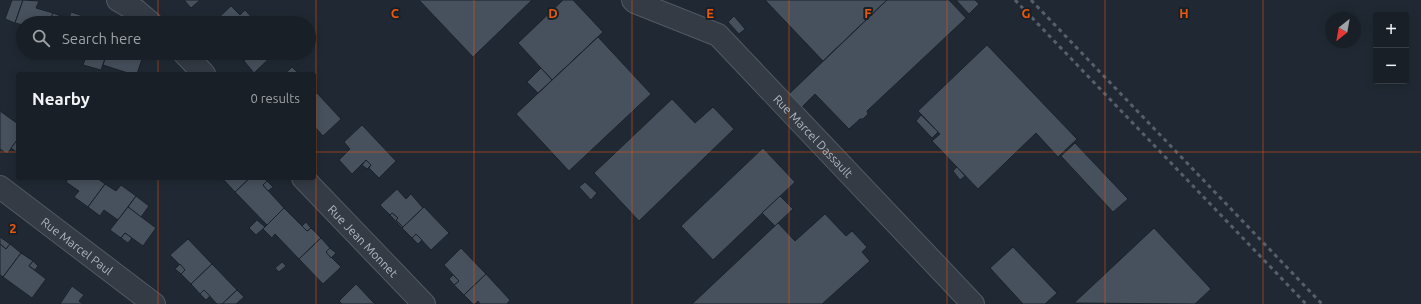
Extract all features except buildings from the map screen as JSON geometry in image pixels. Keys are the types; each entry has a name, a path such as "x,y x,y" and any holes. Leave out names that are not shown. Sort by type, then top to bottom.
{"street":[{"path":"118,0 143,16"},
{"name":"Rue Marcel Dassault","path":"633,0 718,35 973,304"},
{"path":"191,60 202,72"},
{"name":"Rue Jean Monnet","path":"306,180 424,304"},
{"name":"Rue Marcel Paul","path":"0,187 154,304"}],"railway":[{"path":"1015,0 1306,304"},
{"path":"1031,0 1322,304"}]}
